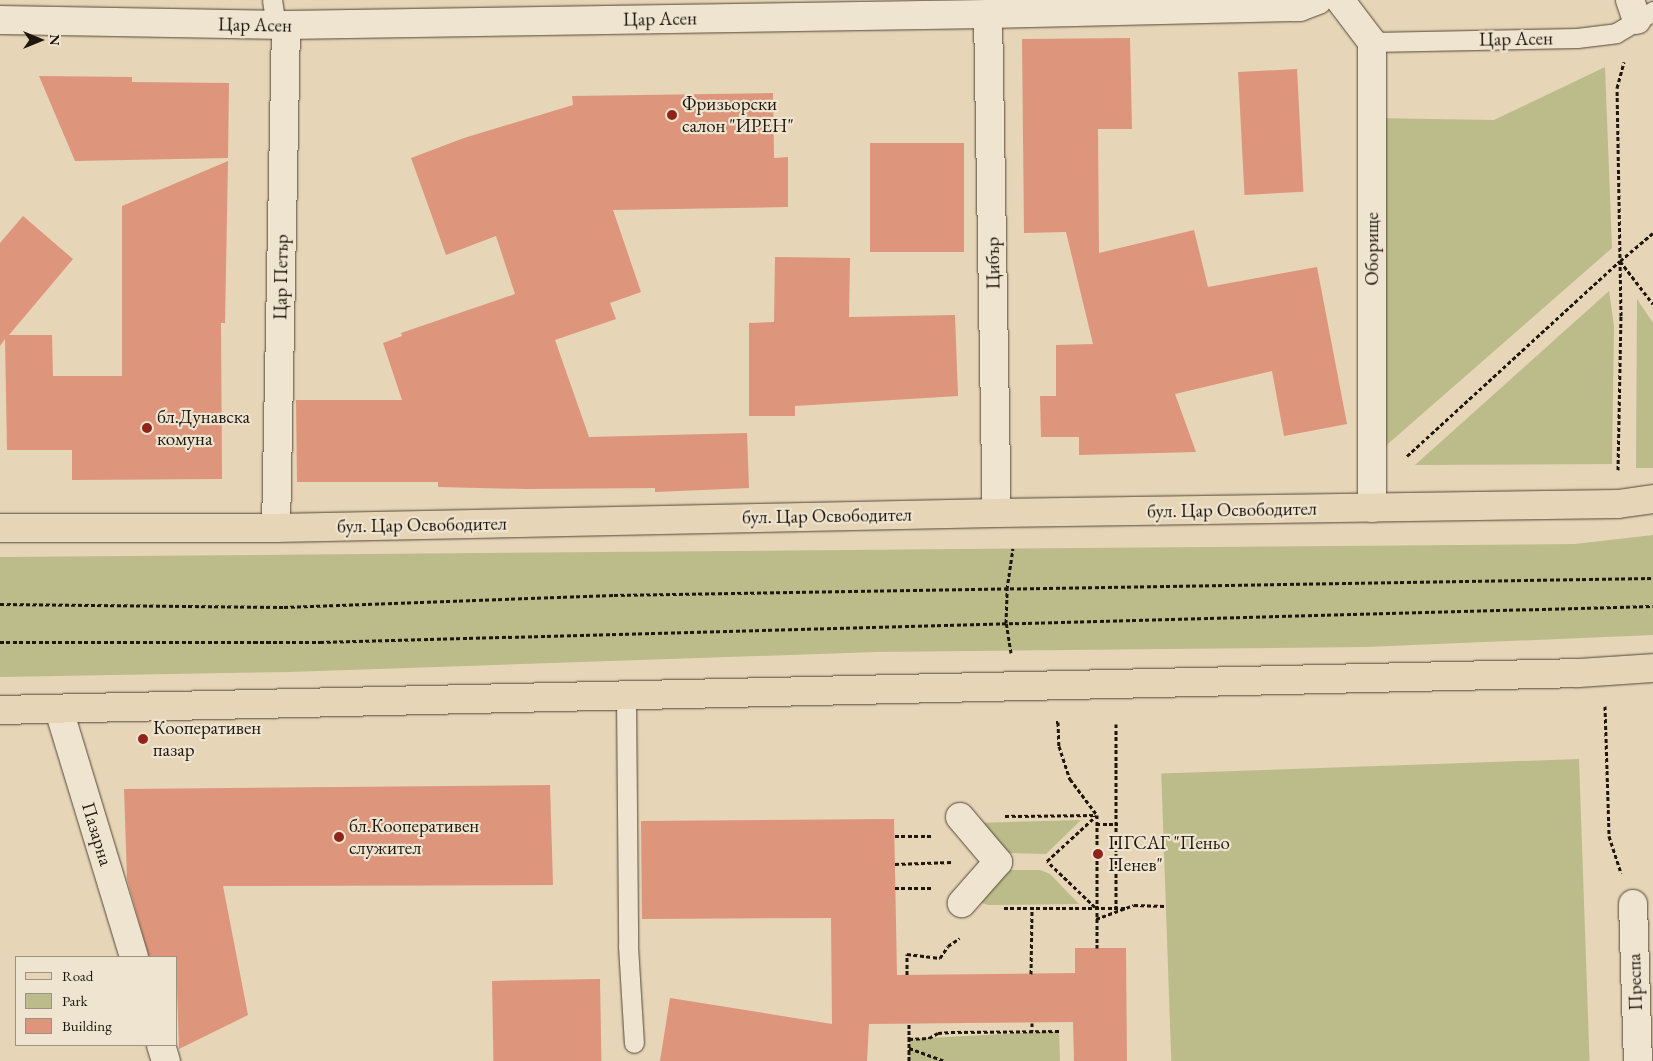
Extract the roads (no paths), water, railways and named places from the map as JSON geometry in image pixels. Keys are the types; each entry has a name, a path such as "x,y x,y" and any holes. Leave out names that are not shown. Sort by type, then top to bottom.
{"main road":[{"name":"бул. Цар Освободител","path":"0,528 276,528 1008,513 1618,504 1653,499"},
{"path":"0,710 1578,673 1653,668"}],"street":[{"name":"Цар Асен","path":"0,20 988,14 1300,7 1318,0"},
{"path":"1340,0 1372,42"},
{"name":"Цибър","path":"988,14 1008,513"},
{"name":"Цар Петър","path":"276,528 278,17"},
{"name":"Оборище","path":"1372,42 1372,508"},
{"name":"Пазарна","path":"59,710 134,956"},
{"path":"960,817 998,862 962,903"},
{"name":"Преспа","path":"1633,904 1638,1061"},
{"path":"161,1046 166,1061"}],"lane":[{"name":"Цар Асен","path":"1372,42 1577,38 1616,33 1640,10"},
{"path":"626,696 628,936 634,1042"}],"place":[{"name":"Фризьорски салон \"ИРЕН\"","path":"672,115"},
{"name":"бл.Дунавска комуна","path":"147,428"},
{"name":"Кооперативен пазар","path":"143,739"},
{"name":"бл.Кооперативен служител","path":"339,837"},
{"name":"ПГСАГ \"Пеньо Пенев\"","path":"1098,854"}]}
